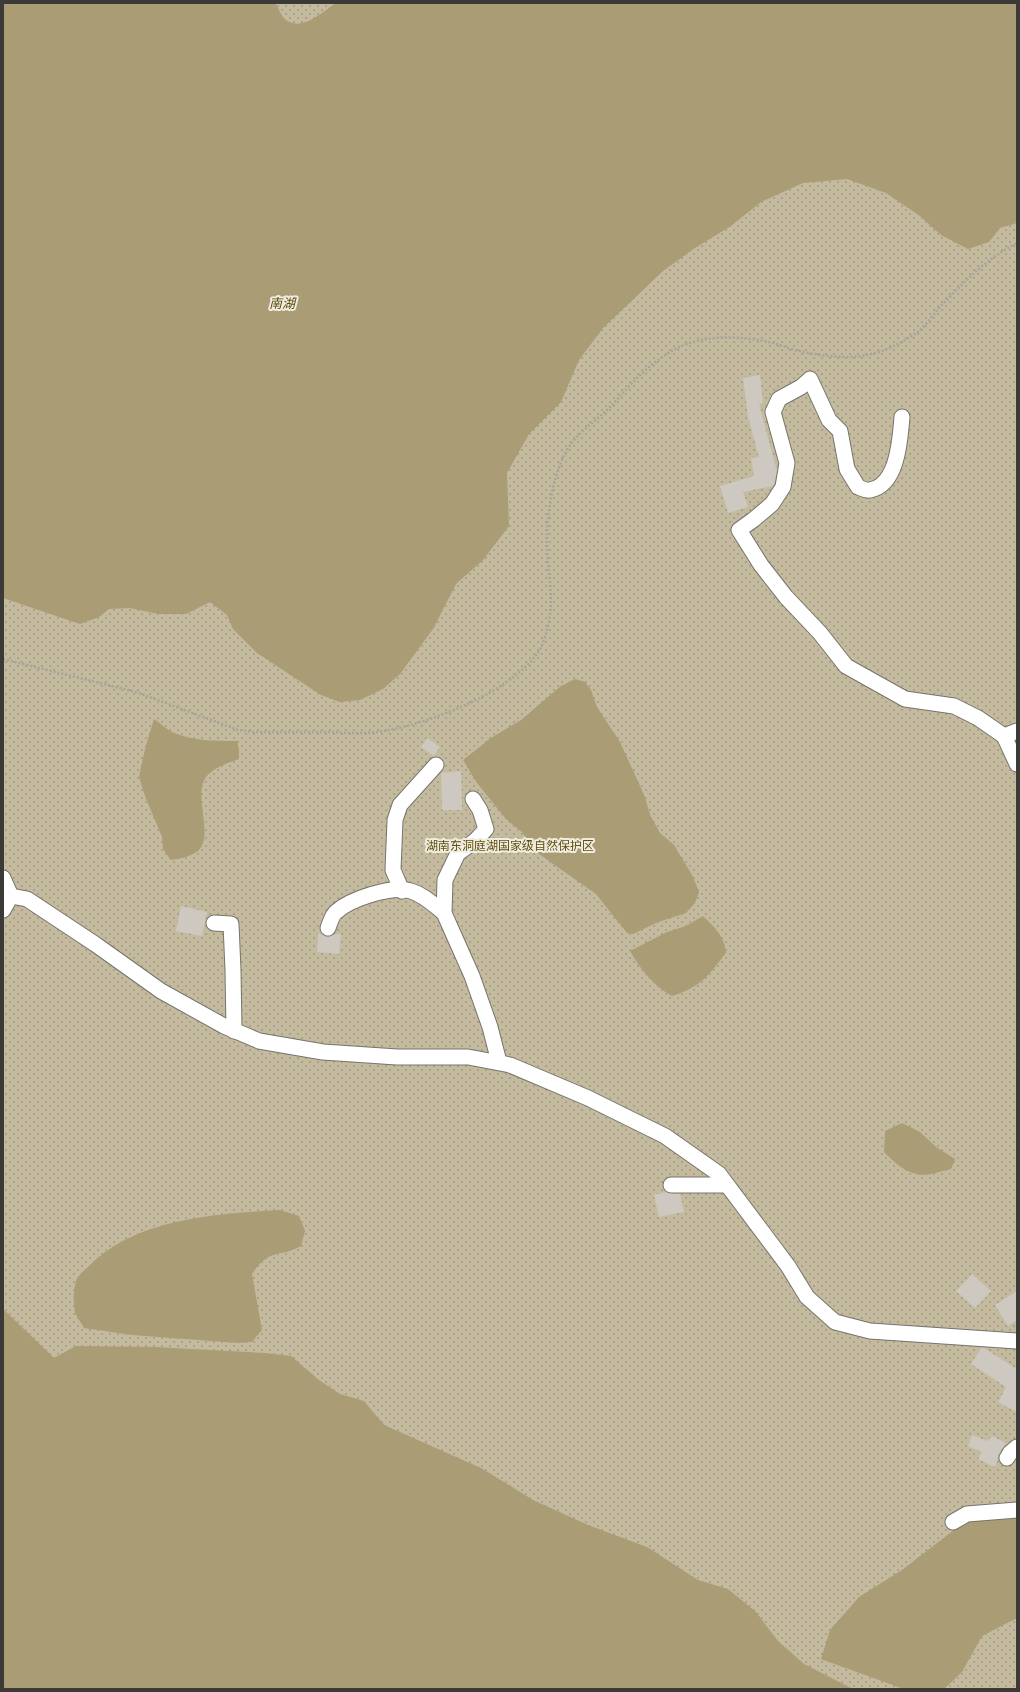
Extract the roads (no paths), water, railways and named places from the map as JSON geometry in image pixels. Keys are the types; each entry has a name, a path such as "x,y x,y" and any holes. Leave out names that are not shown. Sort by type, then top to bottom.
{"street":[{"path":"902,417 897,460 880,486 868,490 858,487 847,469 840,431 829,420 810,379 801,387 779,399 773,412 787,463 783,487 772,504 739,530 761,565 786,597 820,633 846,666 905,699 954,706 1010,734 1017,764"},
{"path":"402,891 393,870 395,820 400,805 436,765"},
{"path":"444,914 445,880 458,853 475,841 486,829 480,810 473,800"},
{"path":"3,878 11,896"},
{"path":"328,928 334,913 362,897 385,891 410,890 424,897 444,914 472,976 490,1027 499,1062"},
{"path":"3,910 11,896"},
{"path":"11,896 27,899 95,944 161,991 234,1031 259,1041 324,1052 397,1057 468,1057 499,1062 510,1065 588,1098 665,1136 719,1174 788,1266 807,1297 835,1322 870,1330 1017,1341"},
{"path":"214,923 230,924 233,970 234,1031"},
{"path":"671,1185 726,1185"},
{"path":"1007,1458 1017,1447"},
{"path":"953,1522 967,1514 1017,1510"}],"water":[{"name":"南湖","path":"3,3 275,3 283,17 289,22 296,24 310,20 336,3 1017,3 1017,223 1000,228 989,242 968,249 941,235 920,216 886,193 847,179 803,183 761,202 731,226 695,248 663,271 603,328 579,360 561,402 529,434 507,473 509,526 483,560 456,584 433,629 400,674 383,689 360,700 340,702 321,695 257,653 233,629 227,615 210,602 186,614 158,614 130,608 109,609 99,617 80,624 3,598"},
{"path":"575,679 585,682 591,690 597,707 620,742 645,797 650,815 660,833 674,845 692,875 699,892 695,903 686,913 658,922 633,934 627,933 596,894 539,854 522,832 506,819 477,783 463,760 491,738 521,720 561,686"},
{"path":"154,719 172,732 180,735 212,741 237,741 239,749 239,759 213,771 206,777 202,785 201,795 204,838 201,847 195,853 183,858 171,860 163,849 162,837 139,777 145,749"},
{"path":"703,916 715,928 721,937 726,953 703,980 672,996 665,992 648,977 630,951 667,932 686,926"},
{"path":"902,1123 920,1132 936,1147 955,1159 951,1169 921,1175 908,1171 891,1159 884,1152 885,1131"},
{"path":"280,1210 299,1216 305,1231 301,1246 269,1257 258,1266 252,1274 262,1330 252,1342 238,1343 132,1335 84,1328 76,1315 74,1307 74,1292 78,1277 108,1250 130,1238 153,1228 204,1217"},
{"path":"3,1309 54,1358 76,1346 155,1347 265,1353 291,1356 319,1380 340,1394 364,1401 384,1425 481,1468 533,1500 588,1525 647,1547 698,1580 728,1589 756,1612 778,1641 804,1664 853,1689 3,1689"},
{"path":"1017,1516 1017,1618 982,1636 962,1672 944,1689 901,1688 821,1659 830,1630 859,1597 902,1570 967,1520"}],"park label":[{"name":"湖南东洞庭湖国家级自然保护区","path":"510,846"}]}
